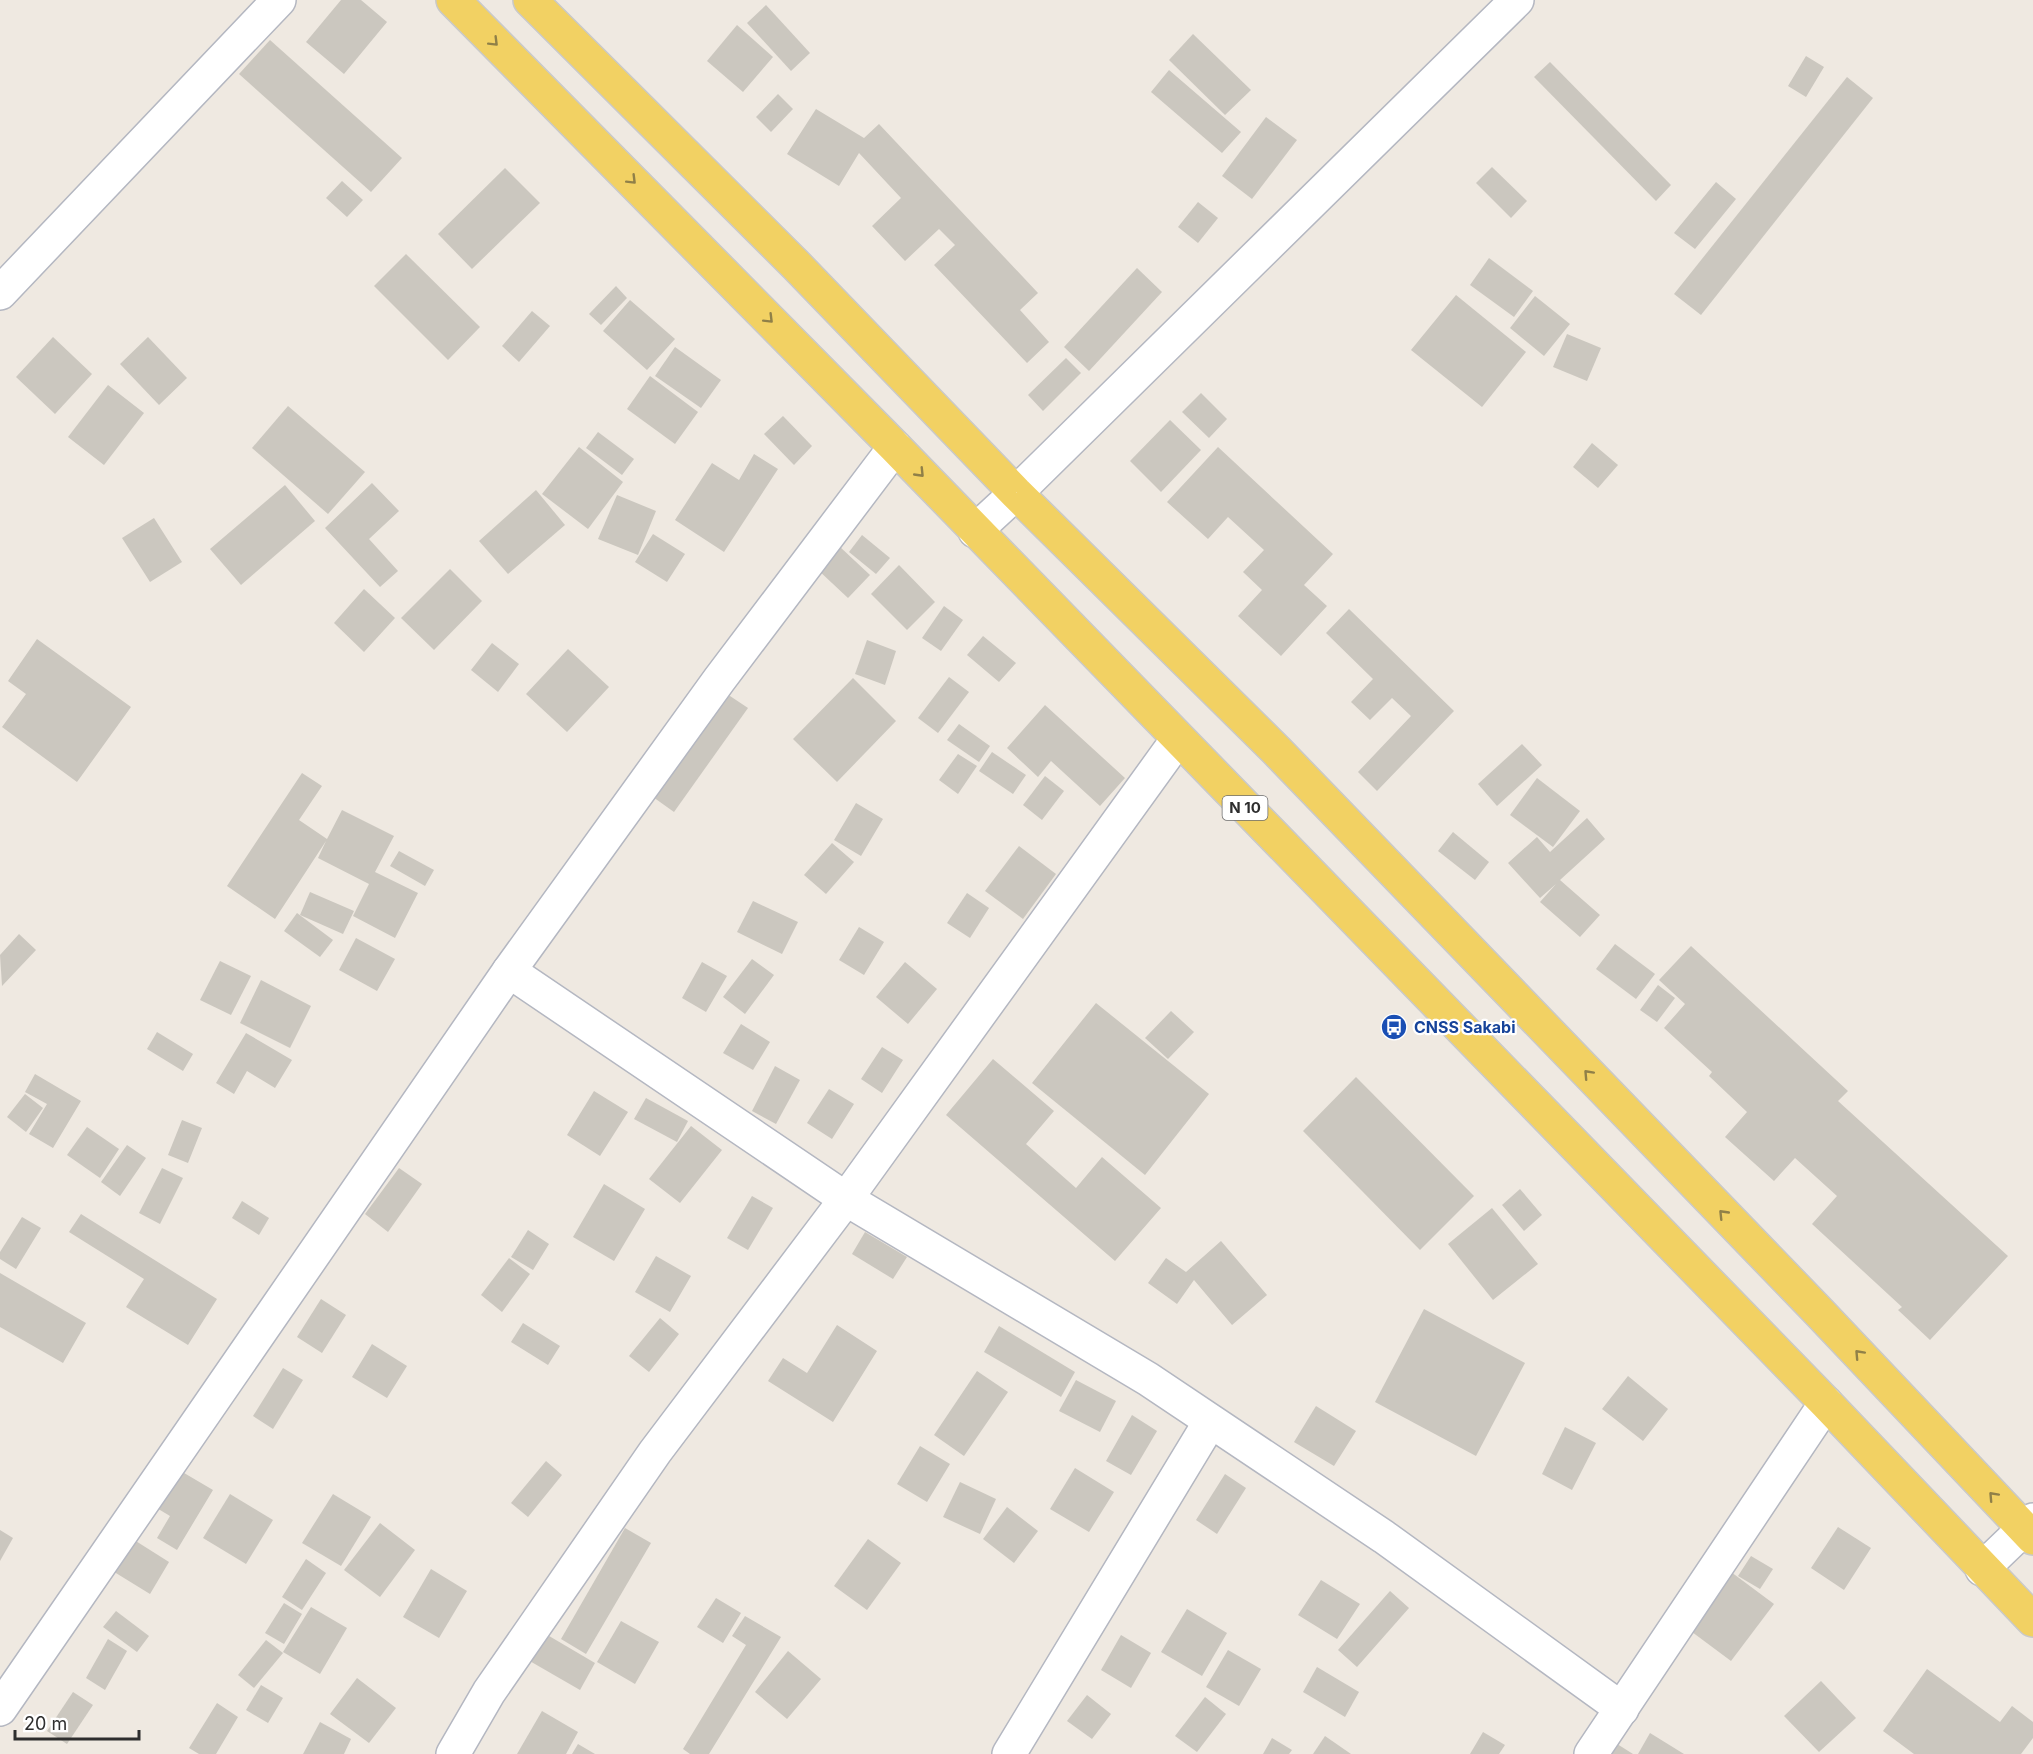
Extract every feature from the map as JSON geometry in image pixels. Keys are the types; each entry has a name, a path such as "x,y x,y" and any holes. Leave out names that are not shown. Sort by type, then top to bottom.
{"main road":[{"name":"N 10","path":"453,0 895,447 1826,1403 2033,1620"},
{"path":"531,0 796,265 1016,494 1276,750 2030,1529"}],"street":[{"path":"0,293 279,0"},
{"path":"975,531 1016,494 1517,0"},
{"path":"0,1709 509,971 719,680 895,447"},
{"path":"453,1754 489,1692 654,1452 846,1199 1178,739"},
{"path":"509,971 846,1199 1148,1379 1384,1537 1622,1708"},
{"path":"1591,1754 1826,1403"},
{"path":"1009,1754 1210,1422"},
{"path":"1982,1569 2030,1529"}],"building":[{"path":"341,0 361,0 387,22 344,74 306,42"},
{"path":"766,5 810,53 791,71 747,23"},
{"path":"737,25 773,57 743,92 707,61"},
{"path":"1193,34 1251,90 1225,115 1169,60"},
{"path":"270,40 402,158 371,192 239,74"},
{"path":"1806,56 1824,67 1806,97 1788,86"},
{"path":"1550,62 1671,185 1656,201 1534,77"},
{"path":"1169,70 1241,132 1222,153 1151,92"},
{"path":"1847,77 1873,98 1701,315 1674,294"},
{"path":"778,94 793,109 771,132 756,117"},
{"path":"816,109 864,138 879,124 1038,293 1020,310 1049,342 1027,363 934,265 955,245 939,229 905,261 872,226 901,198 859,153 839,186 787,154"},
{"path":"1266,117 1297,140 1252,199 1222,176"},
{"path":"1492,167 1527,201 1511,218 1476,183"},
{"path":"505,168 540,203 472,269 438,234"},
{"path":"342,181 363,200 347,217 326,198"},
{"path":"1716,182 1736,199 1695,249 1674,233"},
{"path":"1198,202 1218,218 1198,243 1178,227"},
{"path":"406,254 480,327 448,360 374,286"},
{"path":"1489,258 1533,291 1514,317 1470,285"},
{"path":"1137,268 1162,292 1089,371 1064,347"},
{"path":"616,286 627,298 601,325 589,314"},
{"path":"1456,295 1526,352 1482,407 1411,350"},
{"path":"1535,296 1570,324 1544,356 1510,328"},
{"path":"630,300 675,339 647,370 603,331"},
{"path":"532,311 550,326 519,362 502,346"},
{"path":"1567,334 1601,348 1587,381 1553,367"},
{"path":"53,337 92,374 55,414 16,377"},
{"path":"148,337 187,378 159,405 120,364"},
{"path":"675,347 721,380 701,408 655,376"},
{"path":"1066,358 1081,373 1043,411 1028,395"},
{"path":"650,376 698,412 675,444 627,409"},
{"path":"108,385 144,413 104,465 68,437"},
{"path":"1201,393 1227,419 1209,438 1182,412"},
{"path":"288,406 365,472 328,514 252,448"},
{"path":"783,416 812,446 794,465 764,434"},
{"path":"1170,420 1201,450 1161,492 1130,461"},
{"path":"598,432 634,459 622,475 586,448"},
{"path":"1592,443 1618,465 1598,488 1573,467"},
{"path":"579,447 623,482 588,529 542,494"},
{"path":"1218,447 1333,554 1304,585 1327,606 1281,656 1238,616 1262,590 1243,572 1264,550 1228,517 1208,539 1167,502"},
{"path":"754,454 778,469 724,552 675,520 712,463 739,480"},
{"path":"372,483 399,511 369,539 398,571 380,587 325,528"},
{"path":"285,485 315,521 241,585 210,549"},
{"path":"536,490 565,525 508,574 479,541"},
{"path":"617,495 656,511 638,555 598,539"},
{"path":"154,518 182,562 150,582 122,538"},
{"path":"653,534 685,554 667,582 635,562"},
{"path":"862,535 890,558 876,574 849,552"},
{"path":"839,546 870,575 848,598 817,569"},
{"path":"899,565 935,602 907,630 871,594"},
{"path":"450,569 482,601 434,650 401,618"},
{"path":"364,589 395,618 364,652 334,623"},
{"path":"944,606 963,620 941,651 922,638"},
{"path":"1349,609 1454,711 1377,791 1358,772 1411,716 1392,698 1370,720 1351,702 1373,679 1326,633"},
{"path":"983,636 1016,663 999,682 967,655"},
{"path":"37,639 131,707 77,782 2,727 26,694 8,681"},
{"path":"867,640 896,651 885,685 855,674"},
{"path":"492,643 519,664 498,692 471,670"},
{"path":"568,649 609,687 567,732 526,694"},
{"path":"949,677 969,692 938,733 918,718"},
{"path":"853,678 896,721 837,782 793,739"},
{"path":"727,694 748,708 674,812 653,797"},
{"path":"1045,705 1125,778 1100,806 1051,761 1038,777 1007,748"},
{"path":"959,724 990,746 979,762 947,740"},
{"path":"1522,744 1542,765 1497,806 1478,784"},
{"path":"992,752 1026,775 1013,794 979,771"},
{"path":"958,754 977,766 958,794 939,780"},
{"path":"302,773 322,786 299,820 327,839 342,810 394,836 375,872 418,893 395,938 353,916 369,884 318,858 326,841 275,919 227,886"},
{"path":"1045,776 1064,791 1042,820 1023,805"},
{"path":"1537,778 1580,811 1553,847 1510,815"},
{"path":"856,803 883,819 861,856 834,840"},
{"path":"1587,818 1605,839 1560,880 1600,915 1580,937 1540,902 1556,884 1540,898 1508,863 1537,837 1550,852"},
{"path":"1453,832 1489,862 1475,880 1438,851"},
{"path":"832,843 854,862 826,894 804,875"},
{"path":"1019,846 1056,874 1023,919 985,891"},
{"path":"399,851 434,870 425,886 390,866"},
{"path":"310,892 354,911 343,934 300,915"},
{"path":"967,893 989,908 970,938 947,923"},
{"path":"753,901 798,922 782,954 737,932"},
{"path":"297,913 333,940 320,957 284,931"},
{"path":"859,927 884,942 864,975 839,960"},
{"path":"19,934 36,950 2,986 0,955"},
{"path":"356,938 395,959 377,991 339,970"},
{"path":"1615,944 1655,974 1636,999 1596,969"},
{"path":"1691,946 1848,1091 1838,1101 2008,1256 1930,1340 1898,1310 1902,1307 1812,1224 1837,1196 1795,1158 1774,1181 1725,1137 1747,1112 1709,1076 1712,1072 1664,1028 1685,1004 1659,980"},
{"path":"752,959 774,975 745,1014 723,997"},
{"path":"220,961 251,976 231,1015 200,1000"},
{"path":"702,962 727,976 706,1012 682,998"},
{"path":"905,962 937,989 908,1024 876,997"},
{"path":"261,980 311,1006 290,1048 240,1023"},
{"path":"1658,985 1675,998 1657,1022 1640,1010"},
{"path":"1096,1003 1209,1094 1145,1175 1032,1083"},
{"path":"1171,1011 1194,1032 1168,1059 1145,1038"},
{"path":"741,1024 770,1042 753,1070 723,1053"},
{"path":"157,1032 193,1054 183,1071 147,1049"},
{"path":"246,1033 292,1060 275,1088 247,1071 234,1094 216,1083"},
{"path":"882,1047 903,1060 882,1093 861,1079"},
{"path":"993,1059 1054,1111 1026,1144 1076,1188 1102,1157 1161,1208 1115,1261 946,1115"},
{"path":"775,1066 800,1080 776,1124 752,1111"},
{"path":"35,1074 81,1101 53,1148 29,1134 47,1104 25,1092"},
{"path":"1356,1077 1474,1196 1420,1250 1303,1131"},
{"path":"829,1089 854,1104 832,1139 807,1123"},
{"path":"594,1091 628,1112 600,1156 567,1135"},
{"path":"25,1094 43,1108 26,1132 7,1117"},
{"path":"646,1098 688,1121 677,1142 634,1119"},
{"path":"182,1120 202,1128 188,1163 168,1155"},
{"path":"691,1126 722,1150 680,1203 649,1179"},
{"path":"87,1127 119,1149 100,1178 67,1155"},
{"path":"127,1145 146,1158 120,1196 101,1182"},
{"path":"162,1168 183,1178 160,1224 139,1213"},
{"path":"399,1168 422,1184 388,1232 365,1214"},
{"path":"604,1184 645,1209 614,1261 573,1237"},
{"path":"1520,1189 1542,1215 1524,1231 1502,1205"},
{"path":"752,1196 773,1208 748,1250 727,1238"},
{"path":"242,1201 269,1218 259,1235 232,1218"},
{"path":"1492,1208 1538,1264 1493,1300 1448,1244"},
{"path":"81,1214 217,1299 188,1345 126,1307 144,1279 69,1232"},
{"path":"22,1217 41,1228 16,1269 0,1259 0,1252"},
{"path":"528,1230 549,1244 533,1270 511,1257"},
{"path":"865,1232 907,1257 893,1279 852,1254"},
{"path":"1221,1241 1267,1295 1232,1325 1194,1280 1177,1304 1148,1283 1166,1258 1186,1272"},
{"path":"656,1256 691,1276 670,1312 635,1292"},
{"path":"509,1258 530,1274 502,1312 481,1295"},
{"path":"0,1273 86,1323 63,1363 0,1327"},
{"path":"321,1299 346,1315 322,1353 297,1337"},
{"path":"1424,1309 1525,1363 1476,1456 1375,1402"},
{"path":"660,1318 679,1334 649,1372 629,1356"},
{"path":"523,1323 560,1346 548,1365 511,1342"},
{"path":"837,1325 877,1351 833,1422 768,1381 783,1358 807,1373"},
{"path":"999,1326 1075,1372 1061,1397 984,1352"},
{"path":"372,1344 407,1366 387,1398 352,1377"},
{"path":"283,1368 303,1380 273,1429 253,1416"},
{"path":"977,1371 1008,1392 964,1456 934,1435"},
{"path":"1628,1376 1668,1409 1643,1441 1602,1409"},
{"path":"1076,1380 1116,1401 1100,1432 1059,1411"},
{"path":"1316,1406 1356,1431 1334,1466 1294,1442"},
{"path":"1132,1415 1157,1431 1131,1475 1106,1461"},
{"path":"1565,1427 1596,1443 1572,1490 1542,1474"},
{"path":"920,1446 950,1464 927,1502 897,1484"},
{"path":"162,1460 213,1490 177,1550 157,1538 170,1516 140,1498"},
{"path":"546,1461 562,1475 528,1517 511,1503"},
{"path":"1075,1468 1114,1492 1089,1532 1050,1509"},
{"path":"1225,1474 1246,1488 1217,1534 1196,1520"},
{"path":"960,1482 996,1499 980,1534 943,1517"},
{"path":"230,1494 273,1520 246,1564 203,1538"},
{"path":"333,1494 371,1517 341,1566 302,1543"},
{"path":"1007,1507 1038,1531 1014,1563 983,1539"},
{"path":"380,1523 415,1550 380,1597 344,1570"},
{"path":"1838,1527 1871,1548 1844,1590 1811,1568"},
{"path":"625,1528 651,1543 586,1654 561,1639"},
{"path":"0,1530 13,1538 0,1561"},
{"path":"131,1538 169,1562 150,1594 111,1570"},
{"path":"868,1539 901,1563 867,1610 834,1586"},
{"path":"1751,1556 1773,1569 1760,1589 1738,1576"},
{"path":"306,1559 326,1573 302,1610 282,1597"},
{"path":"431,1569 467,1591 439,1638 403,1617"},
{"path":"1731,1572 1774,1604 1731,1661 1688,1629"},
{"path":"1321,1580 1360,1604 1337,1639 1298,1615"},
{"path":"1390,1591 1409,1608 1357,1667 1338,1650"},
{"path":"716,1598 741,1613 723,1643 697,1627"},
{"path":"284,1603 302,1614 284,1644 265,1633"},
{"path":"311,1607 347,1628 320,1674 283,1652"},
{"path":"1187,1609 1227,1633 1202,1676 1161,1652"},
{"path":"116,1611 149,1636 137,1652 103,1627"},
{"path":"745,1616 781,1637 709,1754 690,1754 683,1749 746,1645 732,1636"},
{"path":"621,1621 659,1642 635,1684 597,1662"},
{"path":"544,1633 595,1663 580,1690 528,1660"},
{"path":"1121,1635 1151,1653 1131,1688 1101,1670"},
{"path":"108,1639 127,1651 105,1690 86,1678"},
{"path":"266,1640 283,1653 254,1688 238,1675"},
{"path":"1228,1650 1261,1669 1239,1706 1206,1687"},
{"path":"788,1651 821,1679 787,1719 755,1692"},
{"path":"1317,1667 1359,1692 1345,1717 1303,1692"},
{"path":"1927,1669 2000,1722 2012,1706 2033,1722 2033,1738 2021,1754 1914,1754 1883,1731"},
{"path":"357,1678 396,1708 369,1743 330,1714"},
{"path":"1821,1681 1856,1718 1819,1752 1784,1716"},
{"path":"261,1685 283,1698 268,1723 246,1710"},
{"path":"73,1692 93,1705 67,1744 47,1731"},
{"path":"1087,1695 1111,1714 1092,1739 1067,1721"},
{"path":"1205,1697 1226,1714 1197,1752 1175,1736"},
{"path":"217,1703 238,1717 216,1754 199,1754 189,1748"},
{"path":"542,1711 578,1732 566,1754 517,1754"},
{"path":"320,1722 351,1739 344,1754 303,1754"},
{"path":"1483,1732 1505,1745 1499,1754 1470,1754"},
{"path":"1650,1733 1684,1754 1638,1754"},
{"path":"1325,1736 1351,1754 1313,1754"},
{"path":"1272,1738 1292,1750 1289,1754 1263,1754"},
{"path":"1614,1742 1633,1754 1607,1754"},
{"path":"578,1744 595,1754 572,1754"}],"place":[{"name":"CNSS Sakabi","path":"1394,1027"}]}
